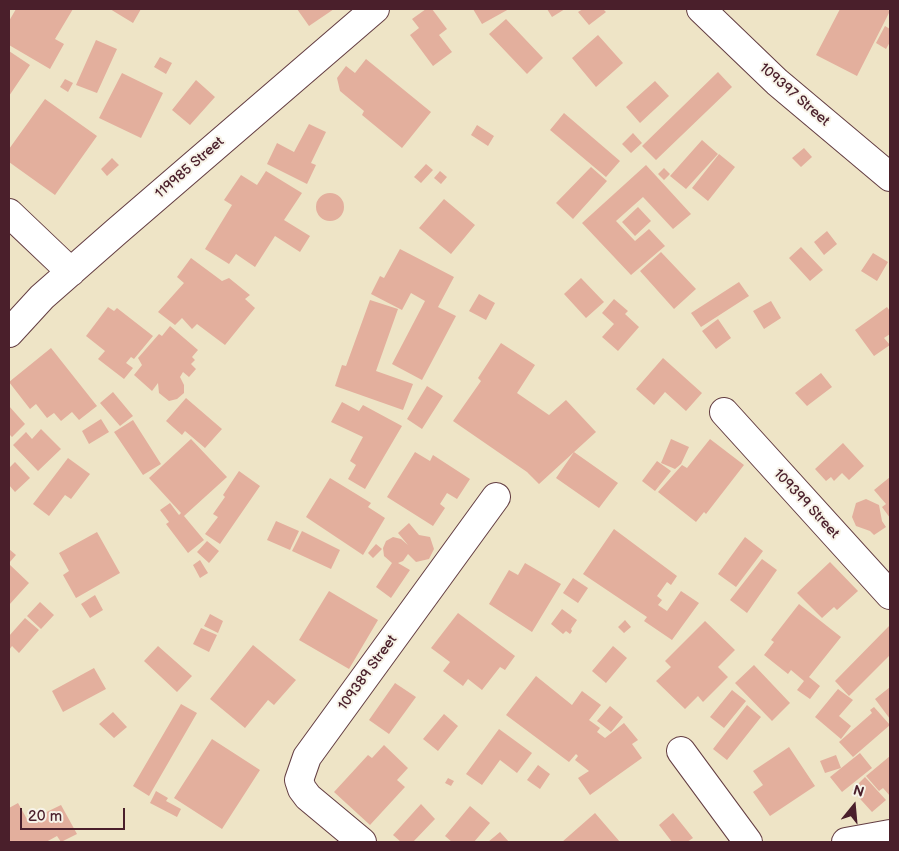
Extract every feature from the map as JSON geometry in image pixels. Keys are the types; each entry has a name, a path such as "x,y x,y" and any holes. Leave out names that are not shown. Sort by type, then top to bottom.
{"street":[{"name":"119985 Street","path":"9,333 42,298 71,272 375,9"},
{"name":"109397 Street","path":"701,9 777,82 890,177"},
{"path":"9,212 71,272"},
{"name":"109399 Street","path":"724,412 782,479 890,595"},
{"name":"109389 Street","path":"362,842 308,797 302,789 299,780 307,757 496,497"},
{"path":"681,751 748,842"},
{"path":"846,842 890,834"}],"building":[{"path":"16,9 73,9 55,39 64,44 50,69 9,45 9,21"},
{"path":"110,9 141,9 133,23"},
{"path":"297,9 334,9 309,26"},
{"path":"426,9 432,9 447,29 439,35 452,52 433,66 410,35 419,28 412,19"},
{"path":"473,9 509,9 482,24"},
{"path":"547,9 565,9 552,17"},
{"path":"583,9 603,9 606,12 589,25 578,12"},
{"path":"840,9 886,9 890,11 857,76 816,55"},
{"path":"506,19 543,58 527,74 489,34"},
{"path":"885,26 890,29 890,42 886,49 876,43"},
{"path":"598,35 623,63 596,87 572,58"},
{"path":"96,40 117,49 97,93 76,85"},
{"path":"9,51 30,65 9,96"},
{"path":"160,57 172,63 166,74 154,67"},
{"path":"366,59 431,112 402,148 362,115 364,111 340,91 337,78 346,66 355,73"},
{"path":"718,72 732,87 656,160 642,146"},
{"path":"122,73 163,93 141,138 99,118"},
{"path":"65,79 73,83 68,92 60,87"},
{"path":"196,80 215,97 190,125 172,110"},
{"path":"655,81 669,96 640,123 626,107"},
{"path":"45,99 97,136 55,195 9,162 9,149"},
{"path":"564,113 620,161 606,177 550,130"},
{"path":"309,124 326,132 311,163 316,165 307,184 267,164 277,143 294,152"},
{"path":"477,125 494,136 488,146 471,135"},
{"path":"633,133 642,143 631,153 622,144"},
{"path":"702,140 718,154 686,189 670,176"},
{"path":"804,148 812,157 801,167 792,158"},
{"path":"719,154 735,167 708,201 692,188"},
{"path":"112,158 119,165 107,176 101,169"},
{"path":"426,164 433,170 421,183 414,177"},
{"path":"646,165 691,214 673,229 643,197 616,221 635,241 649,229 665,246 631,275 582,223"},
{"path":"591,167 607,181 573,219 556,203"},
{"path":"664,168 670,174 664,180 658,174"},
{"path":"266,171 302,193 284,220 310,236 300,252 275,236 255,267 236,254 229,264 205,249 232,205 224,200 241,175 257,185"},
{"path":"440,171 447,177 441,184 434,178"},
{"path":"330,193 340,197 344,207 340,217 330,221 320,217 316,207 320,197"},
{"path":"444,199 475,225 451,254 419,228"},
{"path":"638,207 651,221 635,236 622,222"},
{"path":"827,231 837,244 824,255 814,242"},
{"path":"801,247 823,270 810,281 789,258"},
{"path":"400,249 454,277 438,307 456,316 422,380 392,364 425,301 411,293 402,310 371,294 380,276 384,278"},
{"path":"661,252 696,289 674,309 640,271"},
{"path":"873,253 888,262 877,281 861,271"},
{"path":"191,258 222,281 229,278 250,295 245,299 255,308 225,345 197,324 192,329 182,318 175,325 158,312 184,283 177,277"},
{"path":"581,278 604,302 586,318 564,294"},
{"path":"739,282 749,296 701,327 691,313"},
{"path":"479,294 495,303 486,320 469,311"},
{"path":"614,299 628,311 625,314 639,327 618,351 602,337 614,324 602,313"},
{"path":"370,300 398,309 376,371 413,384 403,410 335,386 342,365 346,366"},
{"path":"771,301 781,318 764,329 753,311"},
{"path":"108,307 114,311 117,308 153,336 134,359 131,357 126,363 133,368 124,379 98,359 105,351 86,336"},
{"path":"887,307 890,311 890,334 884,338 890,345 874,356 855,330"},
{"path":"718,319 731,338 716,349 702,331"},
{"path":"170,326 198,350 192,357 195,360 191,364 196,369 189,377 183,372 180,377 184,385 184,393 177,399 169,401 159,393 158,383 152,391 134,375 142,365 138,358 159,334 162,336"},
{"path":"501,343 535,365 517,393 549,415 566,400 596,432 539,484 527,472 453,421 481,381 478,378"},
{"path":"51,348 97,406 79,420 72,412 61,421 54,413 47,418 36,404 30,409 9,382"},
{"path":"663,358 702,393 686,411 665,392 654,405 636,389"},
{"path":"821,373 832,387 807,406 795,393"},
{"path":"427,386 443,396 422,429 407,419"},
{"path":"113,392 133,416 120,426 100,403"},
{"path":"186,398 222,429 205,448 185,431 182,435 166,421"},
{"path":"342,402 359,411 363,405 402,426 365,489 348,479 356,465 350,461 363,437 331,422"},
{"path":"9,406 25,424 12,437 9,434"},
{"path":"101,419 109,432 89,444 82,431"},
{"path":"133,420 161,464 143,475 114,432"},
{"path":"41,429 61,449 38,471 13,445 26,432 32,439"},
{"path":"191,439 227,477 184,516 204,540 188,553 166,524 169,522 160,510 170,503 179,515 181,513 149,478"},
{"path":"671,439 689,447 681,464 675,469 661,463"},
{"path":"710,439 744,465 706,514 704,512 696,522 658,492 682,465 687,468"},
{"path":"843,443 864,466 849,480 842,473 834,481 831,477 826,481 815,469"},
{"path":"415,452 430,461 433,455 470,479 457,499 447,493 440,504 445,508 433,526 387,497"},
{"path":"574,452 618,483 599,508 556,478"},
{"path":"68,458 90,474 71,499 65,495 49,516 33,504"},
{"path":"657,461 671,471 655,491 642,481"},
{"path":"15,462 30,478 15,492 9,485 9,468"},
{"path":"239,471 260,486 220,544 205,534 218,517 213,514"},
{"path":"890,477 890,518 882,507 886,504 874,490"},
{"path":"330,478 371,503 368,507 385,518 363,555 306,517"},
{"path":"866,499 879,505 882,521 886,527 874,535 870,531 856,526 852,517 856,503"},
{"path":"276,521 299,531 290,550 267,540"},
{"path":"409,523 419,535 430,537 434,549 429,559 416,562 408,554 403,561 398,563 410,570 391,598 376,587 392,563 384,556 383,548 386,541 393,537 401,539 408,545 398,533"},
{"path":"614,529 677,576 671,585 667,582 657,596 662,600 658,605 667,611 681,591 699,603 672,640 644,621 647,617 583,574"},
{"path":"302,531 340,550 331,569 292,551"},
{"path":"97,532 120,573 76,598 63,575 69,571 59,553"},
{"path":"745,537 763,551 736,587 718,574"},
{"path":"207,541 219,551 209,563 197,552"},
{"path":"376,544 382,549 373,558 368,553"},
{"path":"9,549 16,555 9,563"},
{"path":"762,559 777,570 747,613 730,600"},
{"path":"200,560 208,573 200,578 193,565"},
{"path":"830,562 858,591 837,610 834,607 822,618 797,593"},
{"path":"525,563 561,584 532,632 489,604 509,570 518,575"},
{"path":"9,564 29,583 9,605"},
{"path":"573,578 588,588 578,603 563,593"},
{"path":"329,591 378,620 349,669 299,640"},
{"path":"95,595 103,610 90,618 81,604"},
{"path":"40,602 54,615 41,629 27,616"},
{"path":"799,604 841,637 809,677 820,686 810,699 797,690 804,681 791,670 788,674 764,655 774,642 771,640"},
{"path":"562,609 577,620 570,634 566,631 563,634 551,624"},
{"path":"458,613 515,656 505,670 500,667 482,690 468,679 463,686 443,671 450,662 431,648"},
{"path":"210,614 223,621 218,633 204,626"},
{"path":"25,618 39,630 19,653 12,646 9,650 9,636"},
{"path":"625,620 631,627 624,633 618,627"},
{"path":"705,621 735,650 718,667 728,677 703,702 698,696 685,709 656,681 671,667 665,661"},
{"path":"890,625 890,655 849,696 835,681"},
{"path":"201,628 217,635 209,652 193,644"},
{"path":"253,645 296,680 274,705 268,700 245,728 210,699"},
{"path":"158,646 192,676 177,692 144,661"},
{"path":"613,646 627,658 606,683 592,671"},
{"path":"754,665 790,703 772,721 735,683"},
{"path":"94,668 106,689 63,712 52,691"},
{"path":"536,676 572,705 582,691 601,705 589,720 600,728 597,732 605,738 624,723 638,740 632,744 642,758 590,795 578,778 589,771 575,760 578,756 576,754 569,762 506,715"},
{"path":"395,683 416,697 389,734 369,720"},
{"path":"890,687 890,719 875,699"},
{"path":"838,689 853,700 839,716 851,726 841,739 815,717"},
{"path":"732,690 746,701 724,728 710,717"},
{"path":"181,704 197,713 149,796 133,786"},
{"path":"747,705 761,717 727,760 713,749"},
{"path":"610,706 623,717 611,732 597,721"},
{"path":"874,707 890,725 853,757 839,742 872,713 870,710"},
{"path":"113,712 127,727 114,738 99,724"},
{"path":"444,714 458,726 438,751 423,739"},
{"path":"499,729 532,753 517,773 500,760 482,785 466,774"},
{"path":"212,739 260,770 222,829 174,798"},
{"path":"384,745 408,768 397,780 405,787 370,825 334,792 368,755 372,758"},
{"path":"789,747 815,786 770,816 753,792 763,785 753,771"},
{"path":"860,753 872,768 842,792 830,777"},
{"path":"836,755 841,768 825,773 820,761"},
{"path":"890,756 890,796 883,788 879,791 866,776"},
{"path":"538,765 550,774 540,789 527,780"},
{"path":"865,777 886,800 872,812 852,790"},
{"path":"448,778 454,781 451,786 445,783"},
{"path":"156,791 168,798 166,801 181,809 177,817 150,803"},
{"path":"18,803 28,821 61,805 77,834 61,842 57,836 46,842 9,842 9,808"},
{"path":"421,804 435,819 413,842 401,842 393,835"},
{"path":"470,806 490,823 474,842 452,842 445,836"},
{"path":"595,813 620,842 562,842"},
{"path":"673,813 693,838 687,842 672,842 659,825"},
{"path":"500,832 509,842 488,842"}]}
